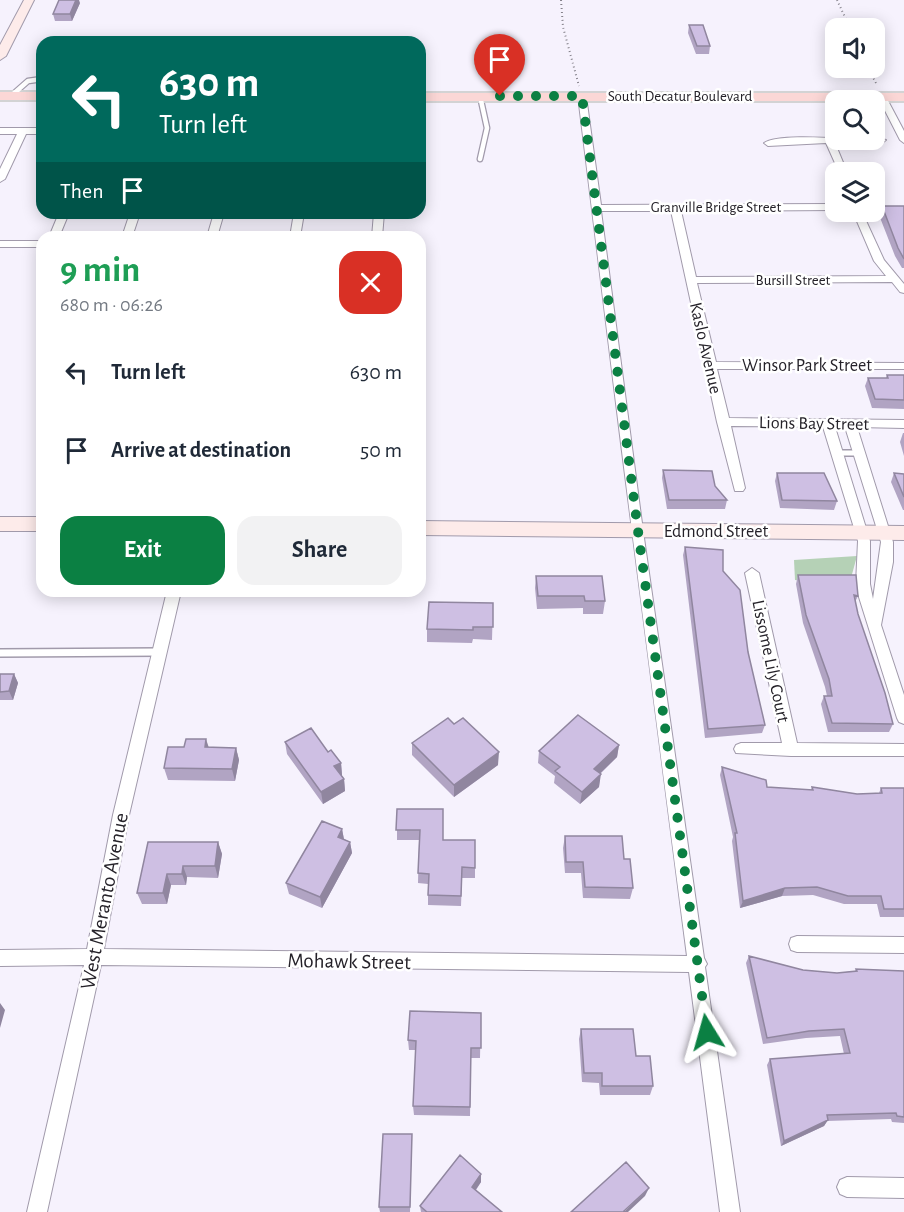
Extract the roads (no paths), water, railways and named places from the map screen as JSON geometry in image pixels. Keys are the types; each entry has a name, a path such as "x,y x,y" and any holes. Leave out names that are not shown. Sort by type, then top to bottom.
{"main road":[{"path":"6,96 36,95"},
{"name":"South Decatur Boulevard","path":"426,97 825,97"},
{"name":"South Decatur Boulevard","path":"885,97 904,97"}],"street":[{"path":"0,56 29,0"},
{"path":"582,96 730,1212"},
{"path":"885,103 904,140"},
{"path":"0,131 36,131"},
{"path":"0,179 23,131"},
{"path":"768,143 825,141"},
{"name":"Kaslo Avenue","path":"675,207 739,488"},
{"name":"Granville Bridge Street","path":"596,208 825,207"},
{"path":"862,222 879,261 904,290"},
{"path":"0,244 36,244"},
{"name":"Bursill Street","path":"691,280 895,279"},
{"name":"Winsor Park Street","path":"711,365 904,366"},
{"name":"Lions Bay Street","path":"723,422 904,424"},
{"path":"828,423 866,550 863,584 904,718"},
{"path":"850,423 884,532 887,549 876,624"},
{"path":"0,524 36,524"},
{"name":"Edmond Street","path":"426,528 904,532"},
{"name":"Lissome Lily Court","path":"752,573 791,750"},
{"name":"West Meranto Avenue","path":"37,1212 94,957 121,815 173,597"},
{"path":"741,749 904,750"},
{"path":"798,944 904,945"},
{"name":"Mohawk Street","path":"0,958 94,957 498,964 698,964"},
{"path":"847,1187 904,1188"}],"lane":[{"path":"6,96 24,81 36,79"},
{"path":"480,96 487,128 480,159"},
{"path":"837,453 859,453"},
{"path":"863,584 881,590"},
{"path":"0,653 160,652"}]}
